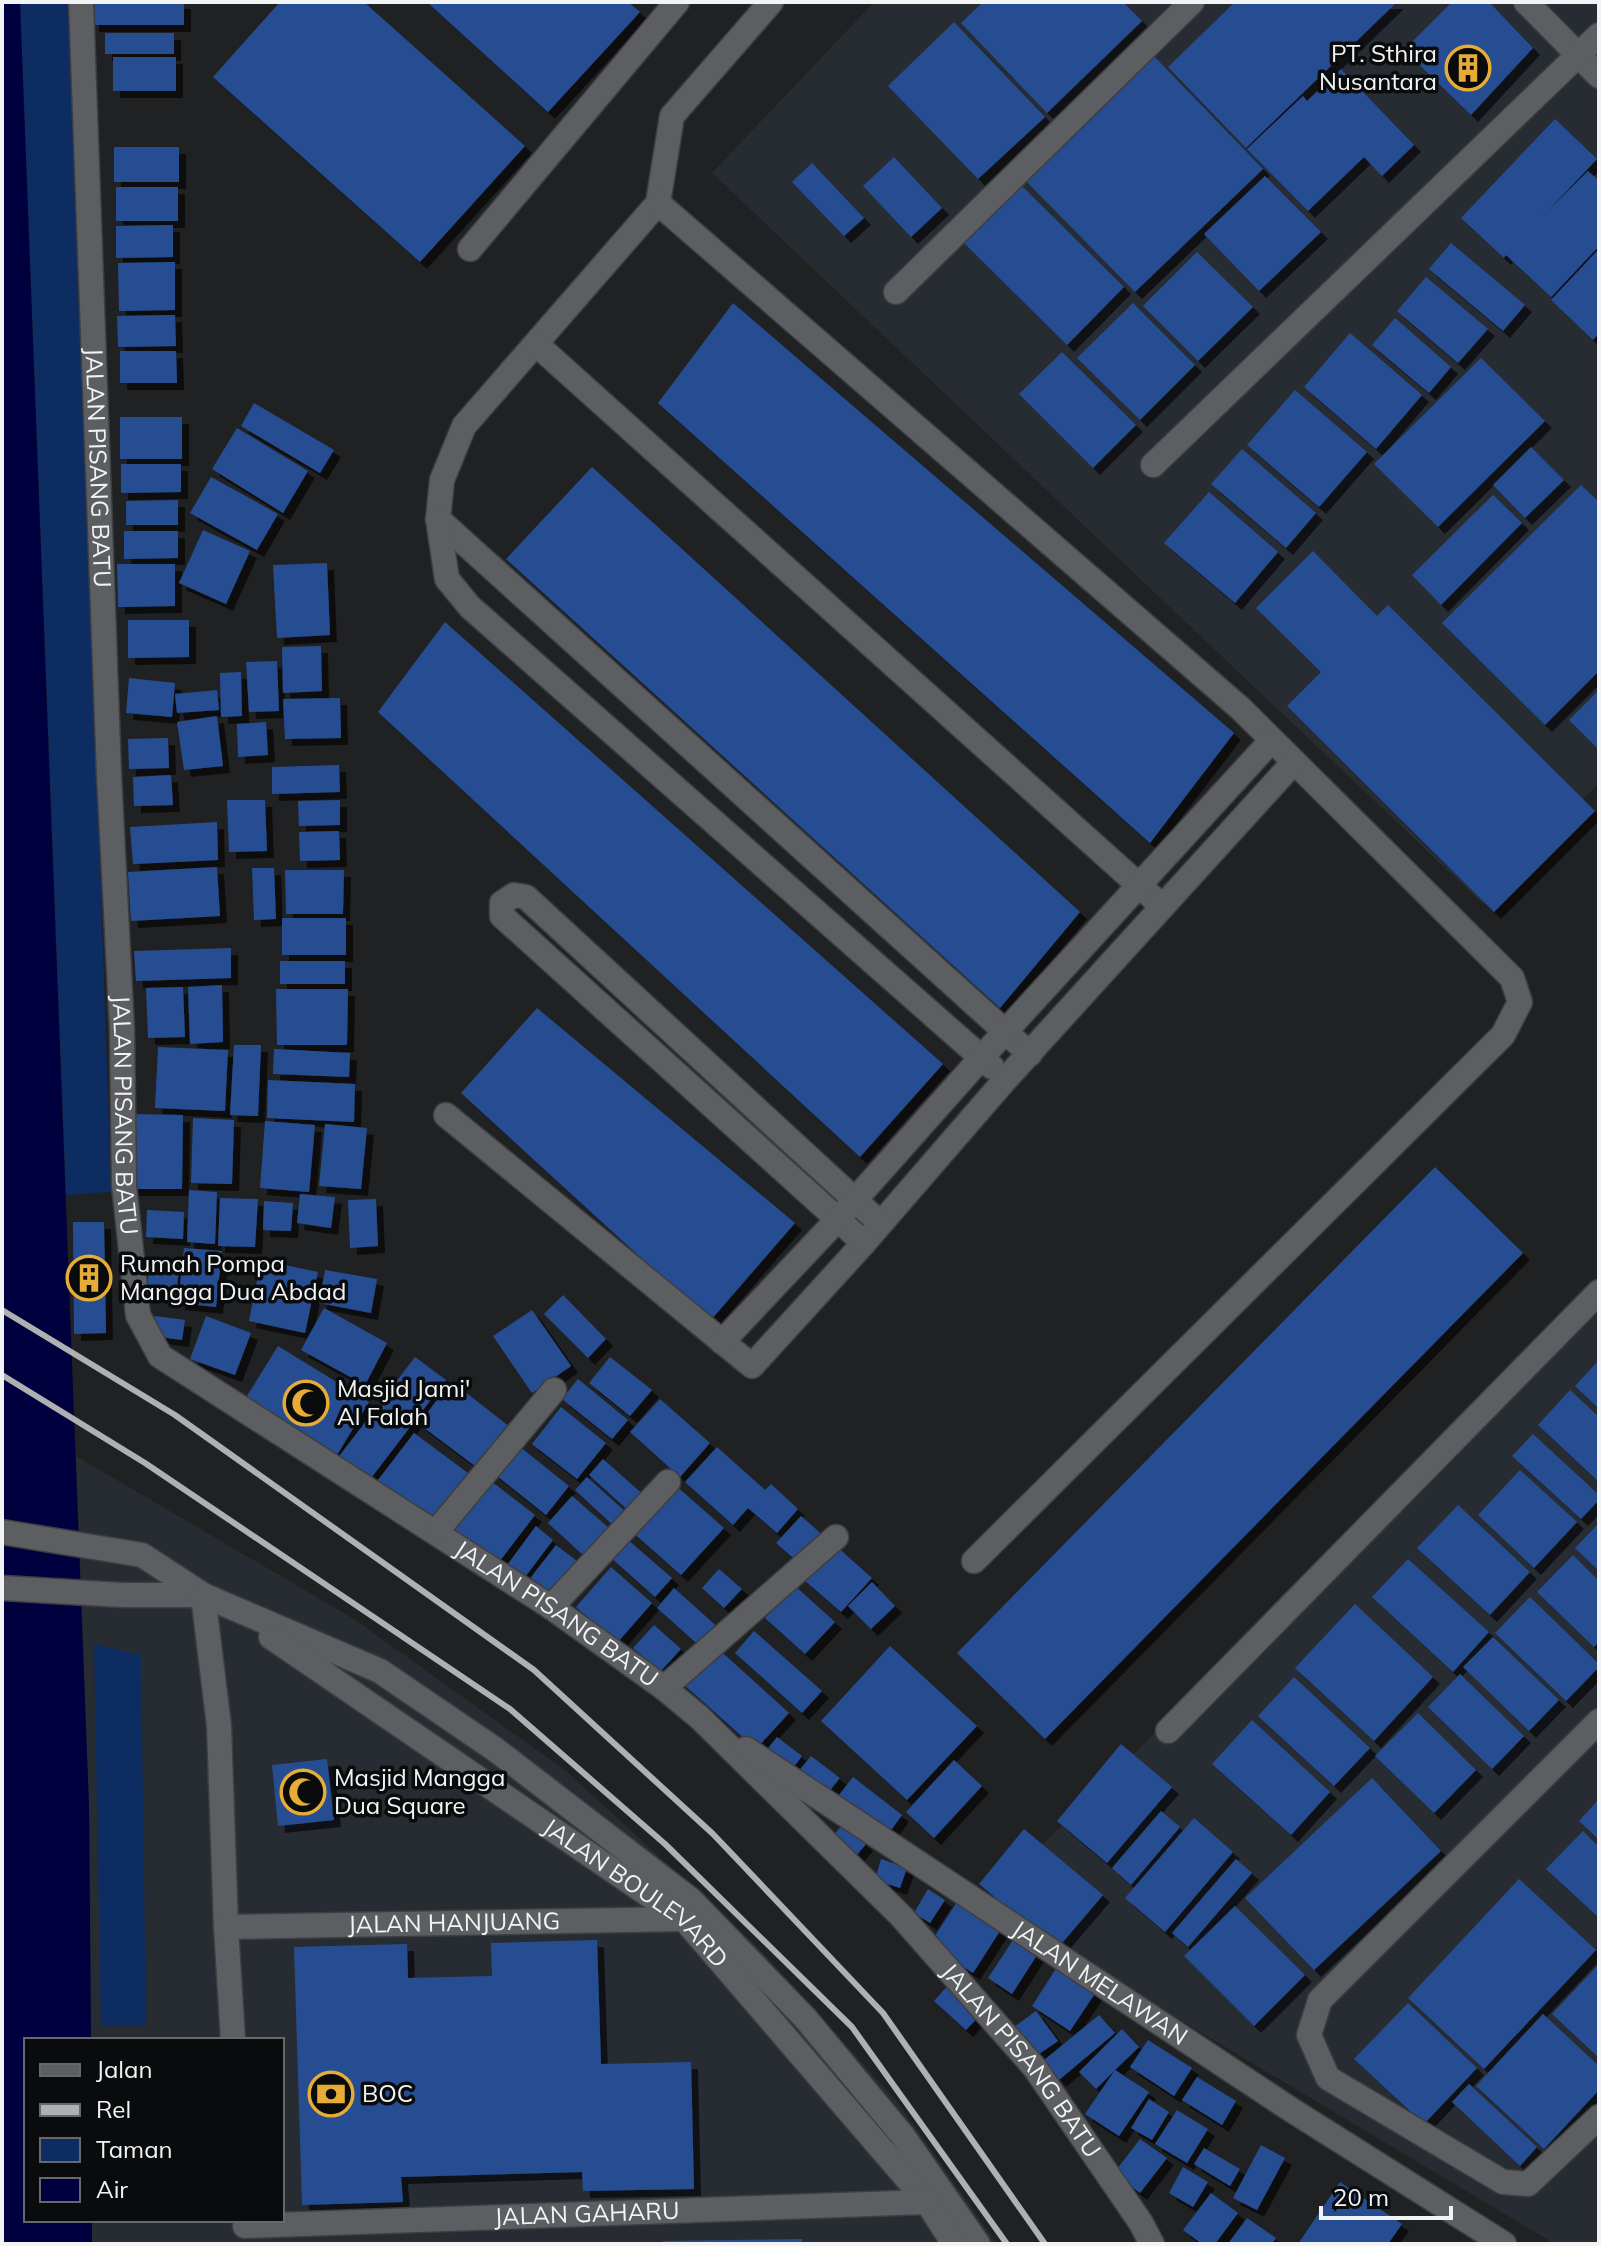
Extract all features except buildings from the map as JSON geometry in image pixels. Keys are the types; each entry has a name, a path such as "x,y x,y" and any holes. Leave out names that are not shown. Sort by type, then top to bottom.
{"street":[{"name":"JALAN PISANG BATU","path":"81,2 109,775 122,1029 124,1185 138,1315 160,1356 551,1607 699,1717 902,1917 1035,2068 1141,2223 1152,2244"},
{"path":"470,249 677,2"},
{"path":"896,292 1192,2"},
{"path":"1526,2 1599,76"},
{"path":"767,3 672,116 658,203 464,426 442,480 438,519 447,579 470,607 1005,1080"},
{"path":"1153,465 1599,35"},
{"path":"658,203 1240,708 1512,978 1520,1002 1503,1035 974,1561"},
{"path":"536,344 1162,906"},
{"path":"438,519 1004,1034 1030,1054"},
{"path":"722,1342 838,1219 1271,741"},
{"path":"446,1115 752,1366 1005,1080 1294,762"},
{"path":"864,1243 502,916 502,903 514,895 526,897 880,1223"},
{"path":"1168,1731 1599,1292"},
{"path":"436,1532 554,1390"},
{"path":"551,1607 668,1482"},
{"name":"JALAN BOULEVARD","path":"2,1532 142,1555 297,1653 684,1919 927,2202 954,2244"},
{"path":"664,1688 836,1537"},
{"path":"2,1588 122,1595 203,1595 380,1671 496,1750 691,1900 806,2019 903,2136 978,2244"},
{"path":"203,1595 219,1726 233,2038"},
{"name":"JALAN MELAWAN","path":"699,1717 1290,2109 1504,2244"},
{"path":"1599,1721 1320,2000 1309,2035 1328,2078 1503,2182 1528,2184 1599,2117"},
{"name":"JALAN HANJUANG","path":"226,1927 684,1919"},
{"name":"JALAN GAHARU","path":"245,2230 927,2202"}],"shaded area":[{"path":"874,2 1599,2 1599,783 1483,904 712,173"},
{"path":"1599,1290 1599,2244 1555,2244 984,1903"},
{"path":"76,1456 354,1619 565,1770 758,1947 899,2104 997,2244 92,2244 92,2222 284,2222 284,2038 91,2038 89,1807"}],"green space":[{"path":"20,2 83,2 85,402 111,1192 66,1195"},
{"path":"94,1644 141,1655 146,2026 101,2026"}],"water":[{"path":"2,2 20,2 89,1807 91,2038 24,2038 24,2222 92,2222 92,2244 2,2244"}],"railway":[{"path":"2,1310 175,1415 534,1670 713,1834 883,2013 1045,2244"},
{"path":"2,1375 145,1463 510,1709 665,1844 852,2027 1007,2244"}],"place":[{"name":"PT. Sthira Nusantara","path":"1468,68"},
{"name":"Rumah Pompa Mangga Dua Abdad","path":"89,1278"},
{"name":"Masjid Jami' Al Falah","path":"306,1403"},
{"name":"Masjid Mangga Dua Square","path":"303,1792"},
{"name":"BOC","path":"331,2094"}]}
